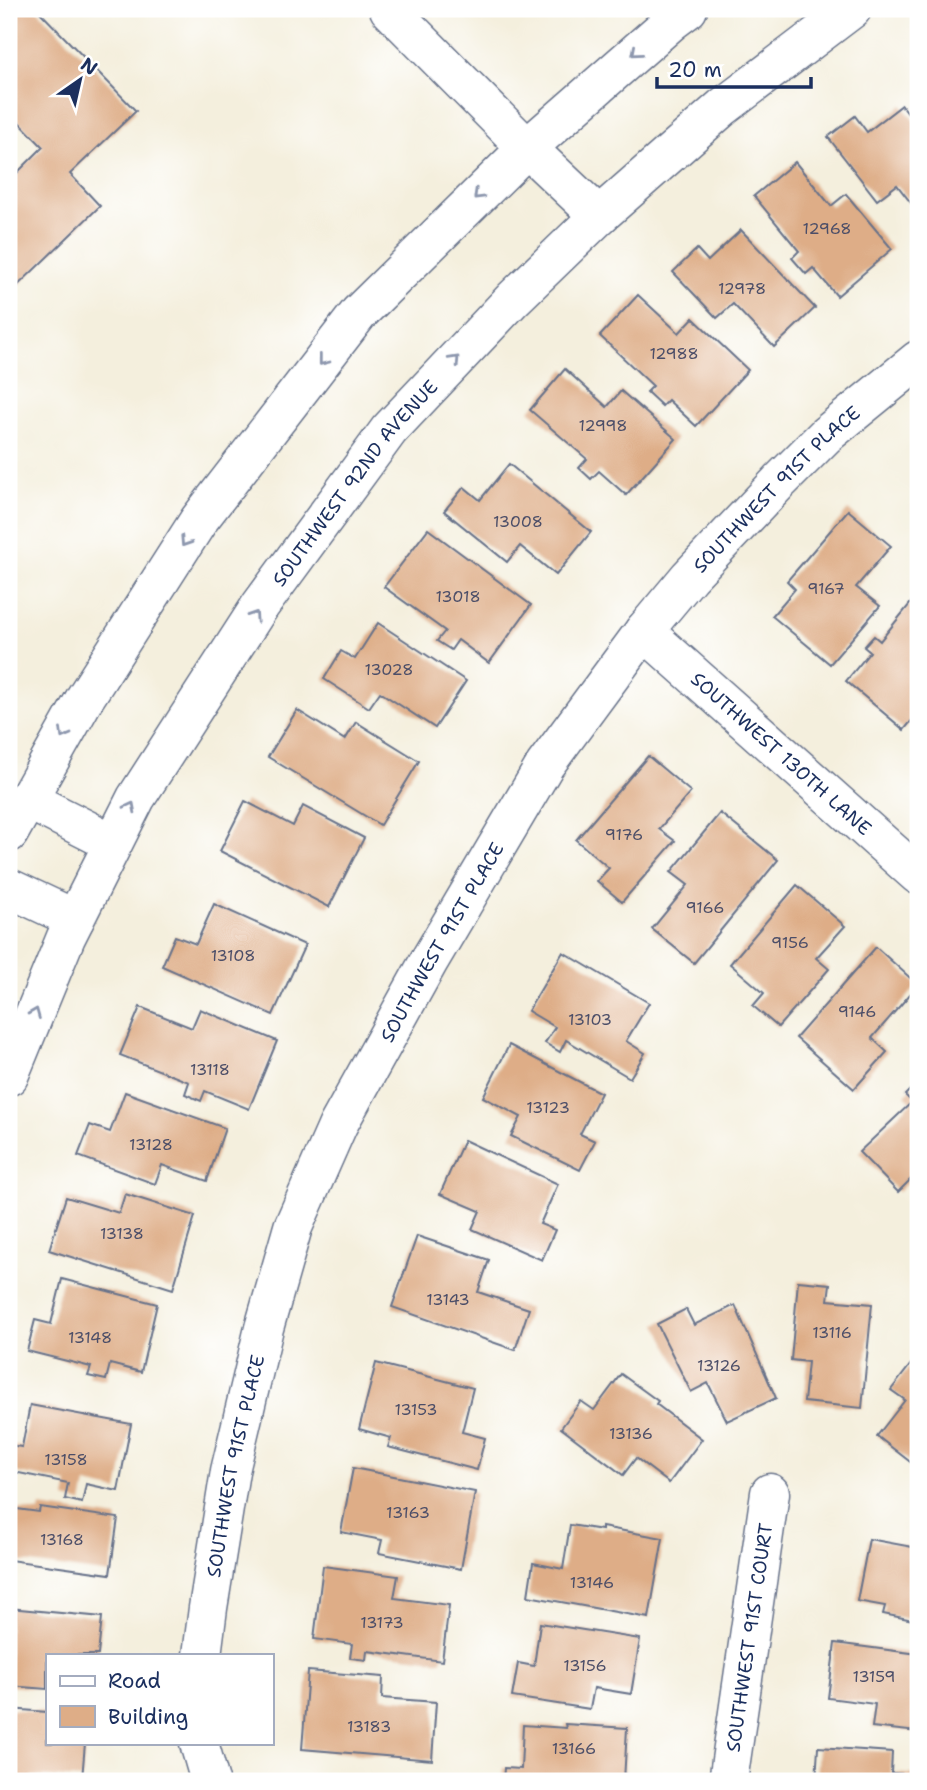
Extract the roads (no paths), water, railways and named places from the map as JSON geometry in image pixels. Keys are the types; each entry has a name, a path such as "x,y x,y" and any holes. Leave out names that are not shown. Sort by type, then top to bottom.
{"street":[{"path":"389,9 527,148 599,216"},
{"path":"9,834 26,799 85,698 199,520 359,313 527,148 672,20 688,9"},
{"name":"SOUTHWEST 92ND AVENUE","path":"9,1076 75,919 136,798 260,606 390,430 513,299 599,216 723,107 852,9"},
{"name":"SOUTHWEST 91ST PLACE","path":"202,1654 230,1471 264,1328 299,1214 338,1125 429,961 545,765 644,631 689,577 780,481 827,435 918,360"},
{"name":"SOUTHWEST 130TH LANE","path":"644,631 918,875"},
{"path":"26,799 113,843"},
{"path":"9,888 75,919"},
{"name":"SOUTHWEST 91ST COURT","path":"729,1781 770,1493"},
{"path":"199,1744 210,1781"}]}
